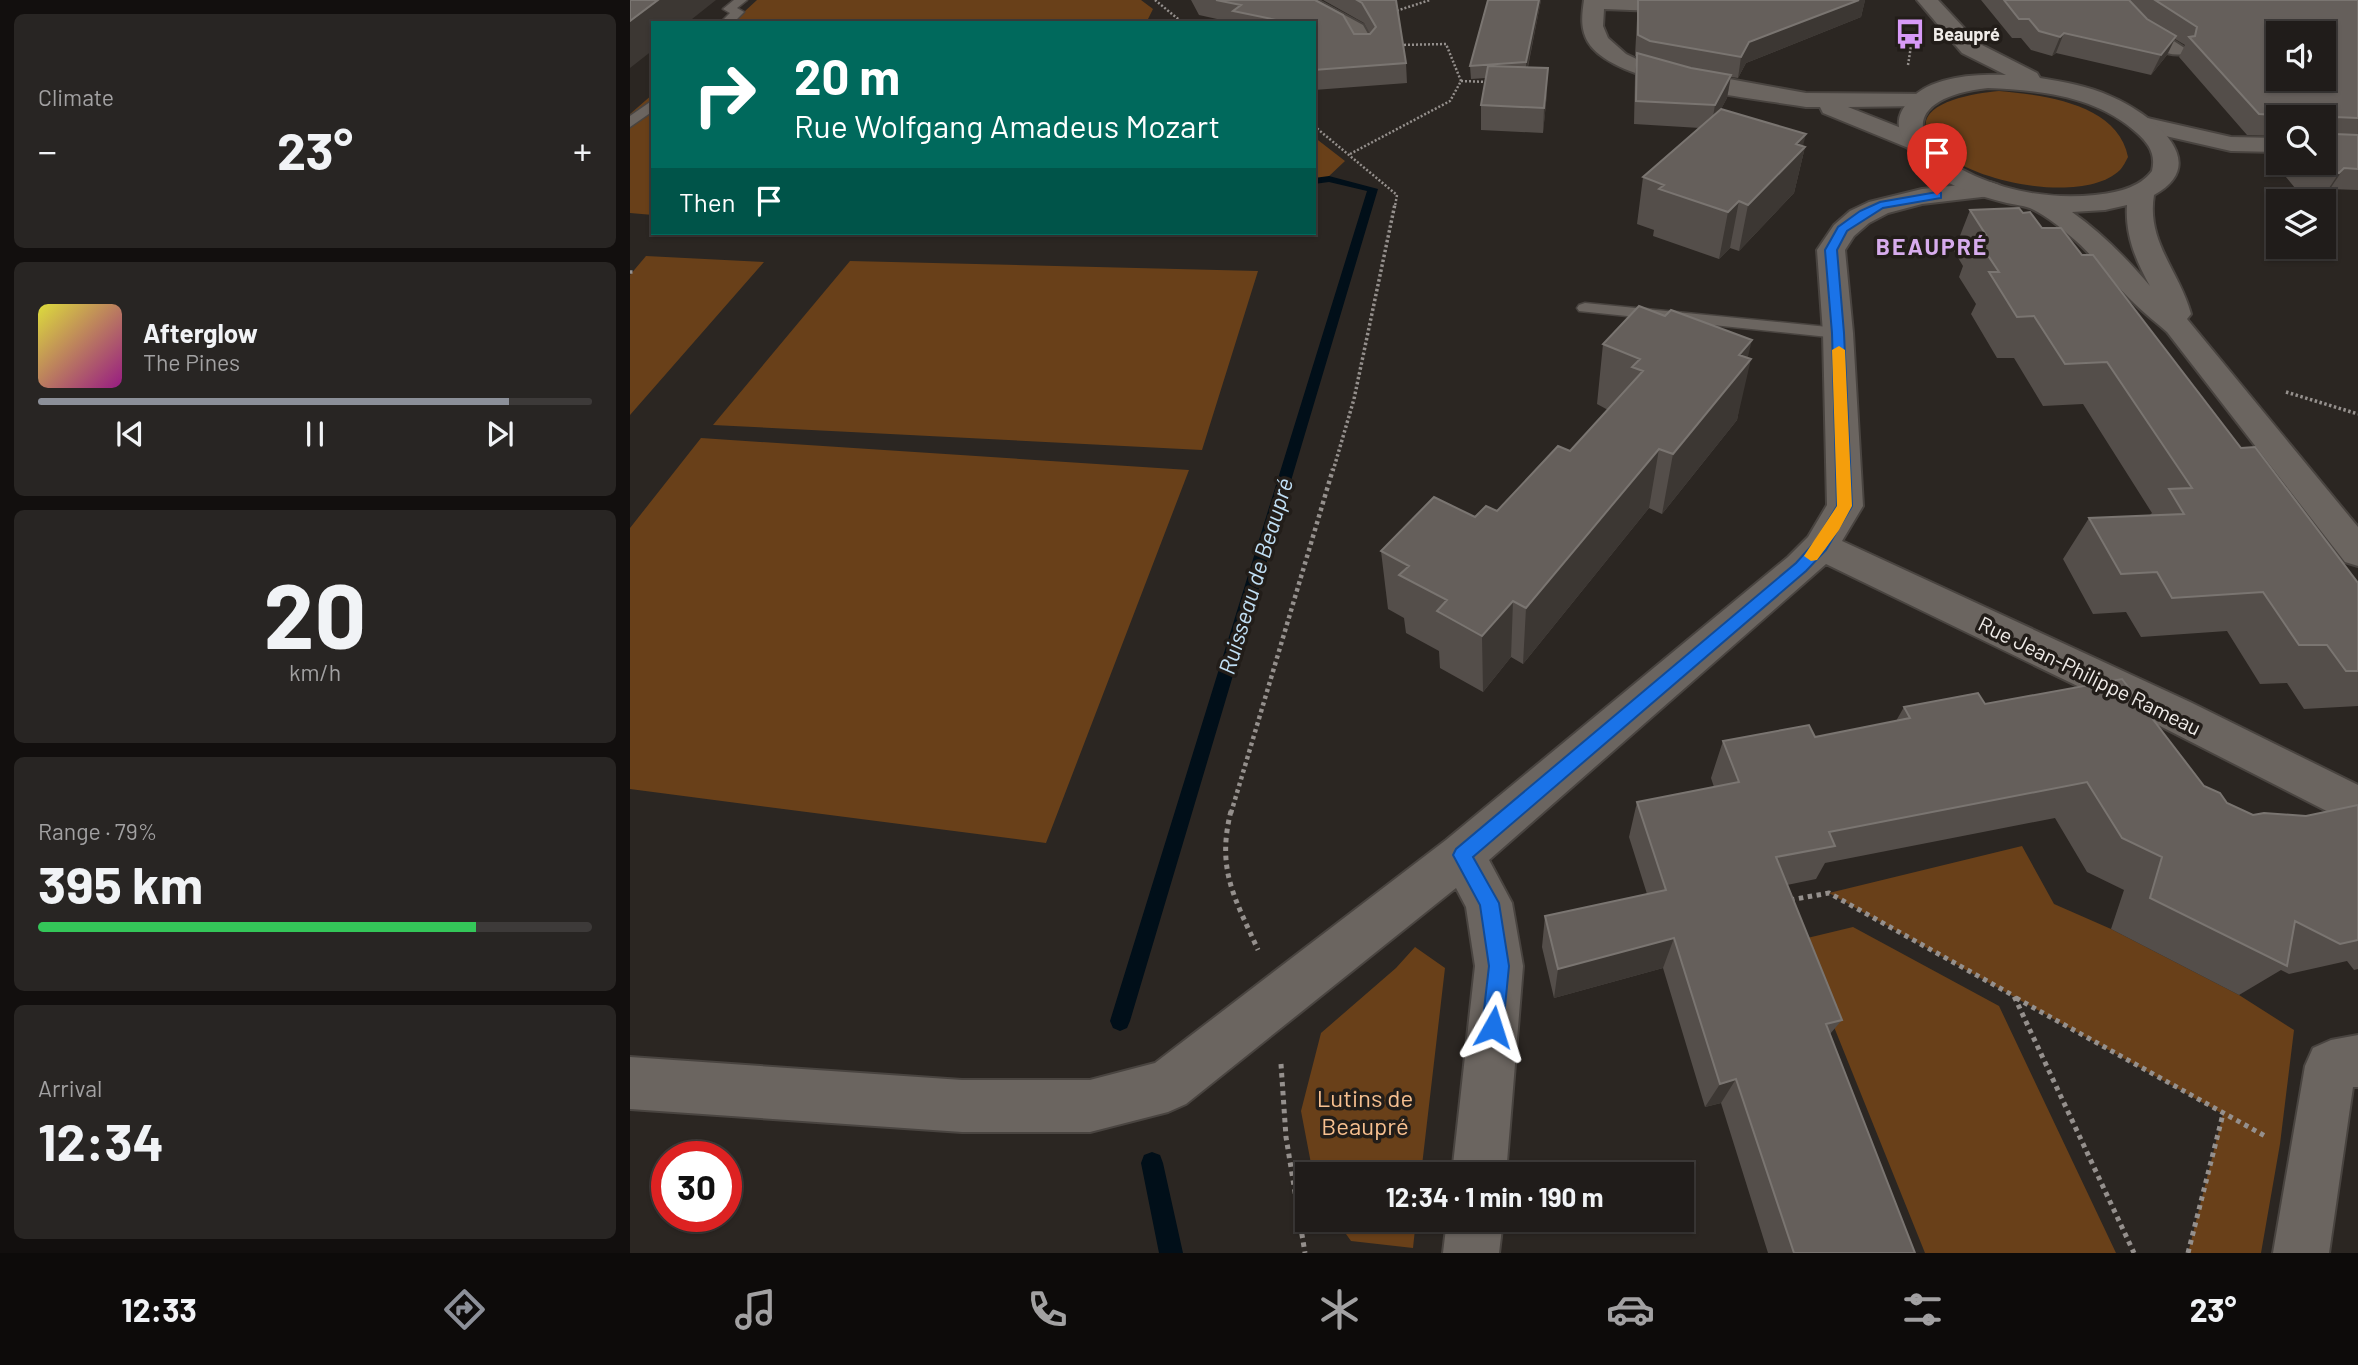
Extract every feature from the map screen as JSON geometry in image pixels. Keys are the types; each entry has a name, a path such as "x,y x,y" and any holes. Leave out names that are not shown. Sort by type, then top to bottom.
{"street":[{"path":"1302,0 1356,29 1364,46"},
{"path":"1768,0 1735,8 1594,1 1592,26 1598,41 1607,51 1629,64 1669,76 1806,100 1863,119 1911,159 1990,190 2038,201 2078,204 2102,202 2142,192 2156,183 2165,172 2167,159 2160,141 2143,124"},
{"path":"2116,0 2139,27 2175,49"},
{"path":"630,1083 962,1106 1090,1106 1168,1086 1284,998 1462,855 1801,567 1821,546 1845,506 1838,333 1831,250 1842,229 1880,205 1911,159 1909,123 1916,106 1938,75 1931,5"},
{"path":"1931,5 1970,48 2040,84"},
{"path":"1806,100 1938,75 2040,84 2097,99 2143,124 2231,144 2266,145"},
{"path":"2167,159 2231,144"},
{"path":"1880,205 1990,190"},
{"path":"2142,192 2138,208 2144,239 2151,262 2173,298 2178,326"},
{"path":"2038,201 2079,229 2115,263 2144,297 2178,326 2358,552"},
{"name":"Rue Jean-Philippe Rameau","path":"1821,546 2175,714 2358,807"},
{"path":"1462,855 1489,903 1499,966 1480,1162"},
{"path":"2301,1253 2331,1066 2358,1060"},
{"path":"1471,1253 1474,1232"}],"lane":[{"path":"728,21 738,12 729,9 741,0"},
{"path":"630,123 651,106"},
{"path":"1585,308 1838,333"}],"path":[{"path":"1155,0 1181,21"},
{"path":"1364,46 1446,44 1461,81"},
{"path":"1461,81 1495,82"},
{"path":"1350,154 1450,101 1461,81"},
{"path":"1305,1253 1286,1137 1281,1079 1284,998 1259,951 1227,879 1224,854 1230,815 1354,399 1397,195 1316,128"},
{"path":"1777,902 1829,893 2315,1163"},
{"path":"2014,996 2134,1253"},
{"path":"2188,1253 2223,1114"}],"green space":[{"path":"757,0 1141,0 1153,9 1145,21 734,21"},
{"path":"1999,91 2057,100 2095,114 2110,125 2121,139 2128,157 2120,170 2104,180 2083,186 2033,186 1983,174 1962,165 1946,155 1931,139 1926,126 1929,115 1938,107 1952,100"},
{"path":"651,96 651,215 630,213 630,114"},
{"path":"1316,139 1345,161 1327,178 1316,180"},
{"path":"646,256 764,262 630,415 630,275"},
{"path":"850,261 1258,271 1202,450 713,425"},
{"path":"701,438 1189,470 1046,843 630,789 630,528"},
{"path":"2022,846 2054,904 2111,929 2239,995 2294,1030 2280,1144 2261,1253 2188,1253 2223,1114 1829,893"},
{"path":"1853,927 1999,1006 2116,1253 1925,1253 1799,940"},
{"name":"Lutins de Beaupré","path":"1415,947 1445,968 1422,1162 1311,1162 1301,1111 1321,1033 1396,968"},
{"path":"1345,1232 1415,1232 1413,1248 1351,1241"}],"building":[{"path":"630,0 658,0 630,21"},
{"path":"1216,0 1315,0 1343,15 1354,34 1370,34 1376,27 1362,3 1357,0 1396,0 1406,63 1316,70 1316,21 1281,21 1233,11 1241,5"},
{"path":"1488,0 1539,0 1526,62 1470,66"},
{"path":"1638,0 1859,0 1749,42 1741,57 1650,41 1638,35"},
{"path":"2004,0 2129,0 2147,19 2176,36 2161,55 2064,33 2060,37 2039,31 2029,19 2019,19"},
{"path":"2155,0 2358,0 2358,118 2336,117 2336,105 2266,105 2266,114 2259,114 2189,37 2195,36 2197,27"},
{"path":"1637,53 1691,68 1731,75 1715,105 1636,101"},
{"path":"1488,66 1548,68 1544,108 1481,105"},
{"path":"1721,109 1806,134 1796,144 1805,147 1748,205 1739,201 1728,212 1659,189 1664,185 1643,177"},
{"path":"2336,134 2358,135 2358,169 2344,168 2339,173 2336,172"},
{"path":"2019,208 2023,213 2030,212 2042,228 2061,228 2082,255 2093,255 2241,448 2255,447 2358,583 2358,671 2346,671 2327,645 2299,645 2263,592 2172,598 2157,572 2121,574 2089,518 2184,514 2169,489 2192,488 2107,362 2065,364 2034,316 2017,317 1989,272 1999,272 1975,236 1986,235 1970,210"},
{"path":"1639,306 1665,316 1671,310 1752,340 1739,355 1751,359 1673,454 1659,449 1526,608 1513,601 1482,636 1437,611 1447,600 1399,575 1409,566 1381,551 1434,497 1475,517 1486,506 1497,511 1558,446 1570,451 1643,371 1632,367 1640,359 1603,344"},
{"path":"2122,679 2204,786 2220,793 2227,803 2253,815 2264,813 2306,816 2358,805 2358,940 2340,944 2295,921 2287,966 2150,898 2162,857 2122,838 2087,782 1829,832 1835,846 1776,857 1842,1020 1826,1024 1915,1253 1794,1253 1736,1079 1720,1084 1674,938 1558,969 1545,916 1666,890 1637,802 1739,782 1723,741 1809,725 1815,737 1910,718 1904,707 1978,693 1985,704"}],"waterway":[{"name":"Ruisseau de Beaupré","path":"1120,1021 1373,189 1329,179 1316,181"},
{"name":"Ruisseau de Beaupré","path":"1152,1163 1171,1253"}],"slow traffic":[{"path":"1811,556 1821,546 1845,506 1839,350"}],"place":[{"name":"Beaupré","path":"1910,34"}],"district":[{"name":"BEAUPRÉ","path":"1932,246"}],"route":[{"path":"1493,1027 1499,966 1489,903 1462,855 1801,567 1821,546 1845,506 1838,333 1831,250 1842,229 1880,205 1937,195"}]}
